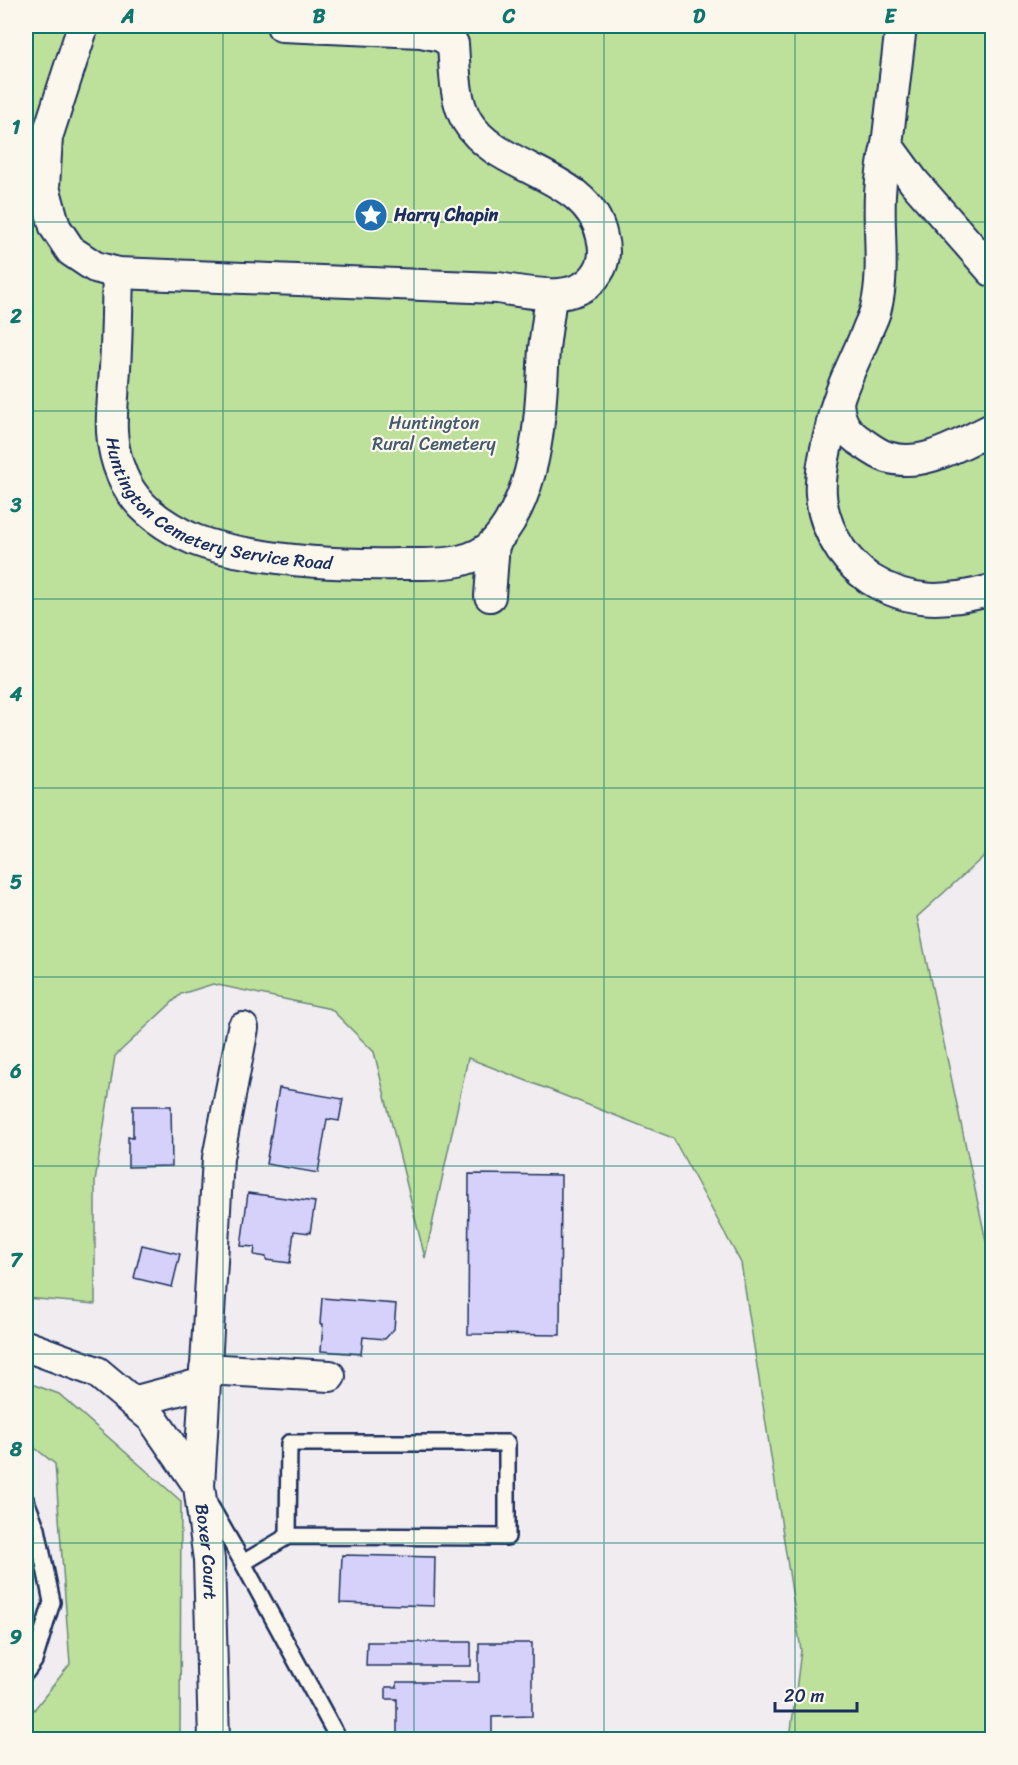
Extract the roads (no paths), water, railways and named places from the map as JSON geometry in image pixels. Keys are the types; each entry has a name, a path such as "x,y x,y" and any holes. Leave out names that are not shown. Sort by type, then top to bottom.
{"street":[{"path":"82,26 47,137 44,187 55,227 71,251 95,267 118,273 497,288 551,295 577,291 592,282 602,267 604,248 600,224 586,204 567,188 506,155 483,139 467,121 459,101 459,36 441,36 421,32 282,26"},
{"path":"901,26 882,170 880,260 876,309 838,401 820,472 823,510 828,529 848,560 861,573 892,591 935,600 975,595 993,590"},
{"path":"887,144 914,182 993,271"},
{"name":"Huntington Cemetery Service Road","path":"118,273 111,428 114,451 123,477 133,494 149,513 172,529 197,541 231,551 313,562 359,564 459,562 480,554 494,543 507,525 530,476 540,415 551,295"},
{"path":"838,401 839,416 844,427 855,438 876,452 902,460 933,455 993,429"},
{"name":"Huntington Cemetery Service Road","path":"490,596 494,543"},
{"path":"199,1486 218,1158 243,1028"},
{"name":"Boxer Court","path":"26,1346 97,1371 152,1418 199,1486 209,1560 214,1740"},
{"path":"133,1402 205,1376 330,1376"}],"lane":[{"path":"243,1563 288,1536 507,1537 507,1443 289,1443 288,1536"},
{"path":"199,1486 339,1740"},
{"path":"26,1502 37,1529 52,1602 34,1661 26,1672"}],"place":[{"name":"Harry Chapin","path":"371,215"}],"park label":[{"name":"Huntington Rural Cemetery","path":"434,433"}]}
